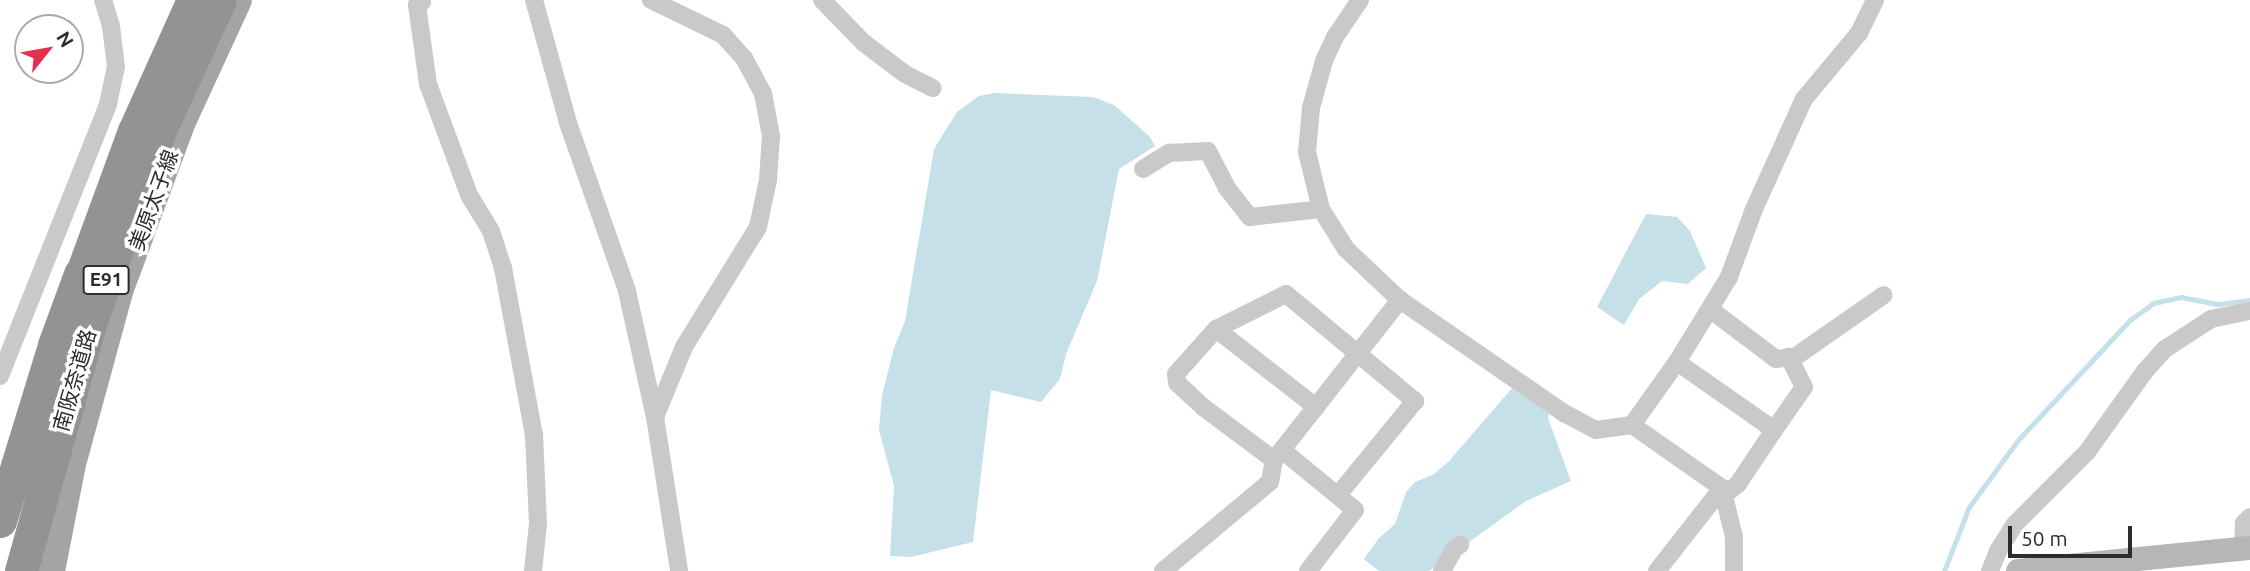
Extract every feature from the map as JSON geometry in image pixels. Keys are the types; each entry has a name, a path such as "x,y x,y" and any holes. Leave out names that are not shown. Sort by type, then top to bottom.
{"highway":[{"name":"南阪奈道路","path":"0,558 15,495 80,274 134,131 193,0"},
{"name":"南阪奈道路","path":"21,571 80,354 159,132 220,0"},
{"path":"0,521 54,345 80,274"},
{"path":"37,571 80,354"}],"main road":[{"path":"0,534 73,264 108,162 177,0"},
{"name":"美原太子線","path":"51,571 72,464 120,289 181,124 238,0"}],"street":[{"path":"0,376 108,104 116,67 111,26 103,0"},
{"path":"534,0 568,122 627,291 654,417 680,571"},
{"path":"651,0 723,35 744,58 763,93 771,136 768,180 758,227 684,347 654,417"},
{"path":"822,0 864,43 905,74 933,88"},
{"path":"1360,0 1335,37 1311,108 1307,152 1321,209 1346,249 1400,300 1564,413 1596,430 1632,425 1723,491 1734,537 1734,571"},
{"path":"1632,425 1677,362 1729,277 1754,209 1804,99 1859,33 1875,0"},
{"path":"425,1 417,5 428,84 469,195 491,231 503,268 534,435 538,523 533,571"},
{"path":"1143,169 1169,153 1208,151 1227,188 1250,217 1321,209"},
{"path":"1308,571 1354,510 1339,495 1203,408 1177,383 1176,374 1216,329 1286,294 1415,401 1339,495"},
{"path":"1711,310 1776,359 1795,356 1884,295"},
{"path":"1163,571 1270,482 1278,455 1400,300"},
{"path":"1990,571 1997,551 2014,526 2087,452 2165,349 2211,319 2250,311"},
{"path":"1216,329 1317,407"},
{"path":"1657,571 1723,491 1738,484 1804,387 1789,357"},
{"path":"1677,362 1774,430"},
{"path":"2018,571 2246,548 2244,523 2250,517"},
{"path":"1443,571 1455,548 1460,545"}],"water":[{"path":"994,93 1093,97 1114,105 1149,136 1155,146 1119,169 1097,281 1066,354 1060,379 1041,402 991,390 973,542 911,557 890,556 894,486 879,430 882,395 894,348 905,321 934,149 957,112 979,96"},
{"path":"1646,214 1677,217 1690,231 1706,268 1688,284 1662,281 1639,299 1624,325 1597,307"},
{"path":"1513,387 1549,414 1548,418 1571,481 1526,501 1429,571 1379,571 1364,559 1379,538 1395,524 1406,492 1415,482 1434,474 1449,461"}],"waterway":[{"path":"1944,571 1969,507 2018,440 2130,320 2153,303 2181,297 2218,304 2250,300"}]}
